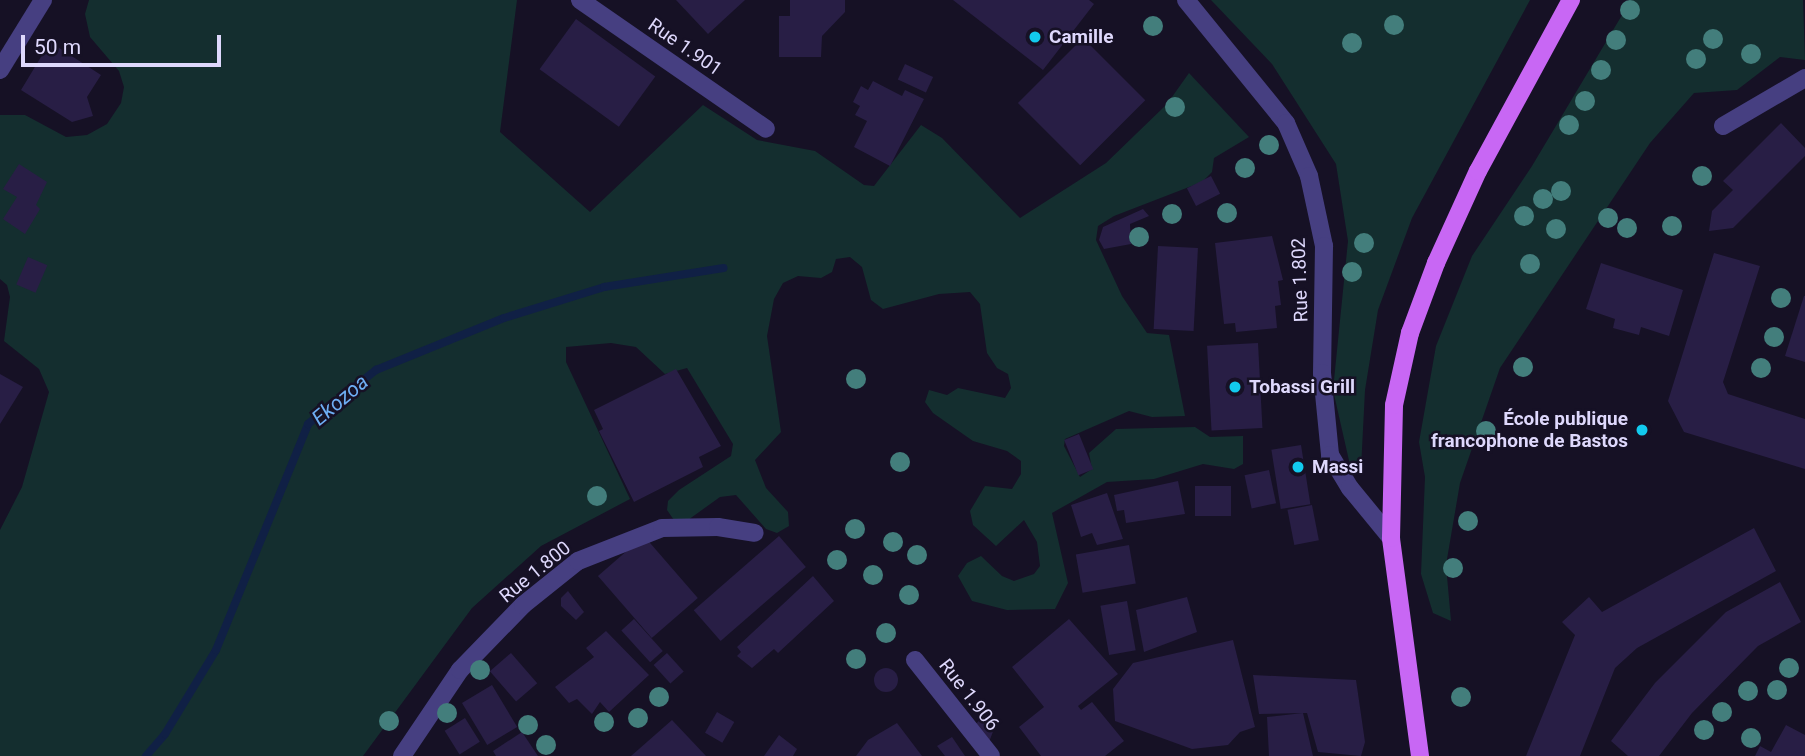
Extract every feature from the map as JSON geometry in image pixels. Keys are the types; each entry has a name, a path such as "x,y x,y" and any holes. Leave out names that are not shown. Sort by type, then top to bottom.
{"main road":[{"path":"1420,756 1391,538 1394,405 1410,333 1479,171 1572,0"}],"street":[{"path":"0,70 42,0"},
{"name":"Rue 1.901","path":"580,0 766,129"},
{"name":"Rue 1.802","path":"1186,0 1286,123 1309,176 1324,246 1322,373 1331,455 1350,488 1391,538"},
{"path":"1723,127 1805,78"},
{"name":"Rue 1.800","path":"402,756 460,670 523,605 578,561 663,528 718,527 755,533"},
{"name":"Rue 1.906","path":"915,660 990,756"}],"green space":[{"path":"89,0 517,0 500,132 590,212 703,105 757,140 815,151 864,185 874,186 921,125 942,138 1020,218 1106,163 1167,104 1189,73 1249,137 1214,158 1212,172 1202,182 1114,216 1098,226 1096,240 1122,296 1147,333 1169,335 1185,416 1152,417 1129,411 1065,439 1064,446 1080,477 1092,469 1089,453 1116,429 1195,427 1210,437 1243,436 1243,464 1234,469 1203,464 1154,479 1107,482 1052,513 1068,583 1055,609 1007,610 972,601 958,576 967,563 981,556 1002,576 1014,581 1034,574 1040,566 1037,542 1024,520 996,546 973,525 970,511 985,486 1012,489 1021,474 1021,461 1007,451 973,441 933,413 925,402 929,390 947,395 958,388 1005,398 1011,388 1008,374 997,368 987,353 980,304 970,292 939,294 883,309 871,300 862,267 850,257 836,259 832,272 821,278 798,276 783,283 774,299 767,336 781,432 755,460 766,488 788,512 789,526 777,533 766,529 736,495 720,497 688,520 676,523 667,510 668,501 679,490 731,456 733,444 687,368 665,374 636,347 611,343 566,347 566,362 630,499 541,546 472,608 363,756 0,756 0,530 22,487 49,392 39,369 4,341 10,297 7,285 0,279 0,115 25,115 66,137 87,135 107,124 121,103 124,87 119,71 90,37 85,14"},
{"path":"1211,0 1530,0 1412,218 1378,310 1365,390 1361,469 1350,465 1333,390 1348,241 1336,164 1272,64"},
{"path":"1631,0 1803,0 1805,60 1780,57 1737,90 1694,93 1650,143 1500,368 1460,483 1446,565 1451,621 1433,613 1421,574 1425,477 1419,442 1436,346 1472,256 1532,166"}],"building":[{"path":"676,0 745,0 708,34"},
{"path":"790,0 845,0 845,12 822,36 821,57 779,57 779,16 790,16"},
{"name":"Camille","path":"953,0 1089,0 1094,4 1043,70"},
{"path":"576,19 655,77 619,127 540,69"},
{"path":"1083,38 1145,100 1080,165 1018,103"},
{"path":"50,42 101,75 87,97 93,116 72,122 21,90"},
{"path":"905,64 933,77 926,93 898,79"},
{"path":"873,81 902,96 905,90 924,99 890,166 854,147 867,121 855,115 860,106 853,102 861,86 868,90"},
{"path":"1781,123 1805,148 1805,156 1733,228 1709,231 1712,211 1733,190 1723,181"},
{"path":"19,164 47,182 36,205 40,209 25,234 3,219 17,197 3,189"},
{"path":"1211,176 1220,194 1196,206 1187,188"},
{"path":"1143,209 1149,216 1130,224 1131,244 1104,249 1099,240 1103,227"},
{"path":"1272,236 1283,280 1278,281 1281,305 1275,306 1277,328 1236,332 1235,323 1224,324 1215,243"},
{"path":"1158,246 1198,248 1194,331 1154,329"},
{"path":"1714,253 1760,266 1723,382 1728,394 1805,419 1805,469 1684,432 1668,401"},
{"path":"28,257 47,265 36,293 16,285"},
{"path":"1601,263 1683,290 1669,336 1641,327 1639,335 1613,328 1615,319 1586,309"},
{"path":"1805,296 1805,362 1785,356"},
{"name":"Tobassi Grill","path":"1258,343 1262,428 1212,431 1207,346"},
{"path":"676,369 721,446 699,457 703,467 634,502 599,431 603,429 594,410"},
{"path":"0,374 23,387 0,424"},
{"path":"1079,434 1093,469 1078,475 1064,440"},
{"path":"1301,445 1310,504 1281,509 1271,450"},
{"path":"1269,470 1276,503 1252,508 1245,475"},
{"path":"1178,481 1185,514 1126,523 1124,510 1117,511 1114,495"},
{"path":"1195,486 1231,486 1231,516 1195,516"},
{"path":"1107,493 1123,539 1097,545 1092,533 1081,537 1071,505"},
{"path":"1312,505 1319,540 1294,545 1287,510"},
{"path":"1754,528 1776,571 1637,648 1615,668 1580,756 1526,756 1575,635 1562,622 1589,597 1602,612"},
{"path":"644,536 698,598 652,638 598,576"},
{"path":"779,536 806,567 721,641 694,610"},
{"path":"1129,545 1136,583 1083,593 1076,554"},
{"path":"813,576 834,601 778,653 774,649 752,668 737,656 741,652 737,647"},
{"path":"1780,582 1801,622 1758,646 1692,713 1659,756 1628,756 1611,741 1655,683 1726,612"},
{"path":"568,591 584,612 576,620 561,606 561,598"},
{"path":"1187,597 1197,632 1144,652 1136,610"},
{"path":"1127,601 1136,650 1109,655 1100,606"},
{"path":"634,619 663,651 650,662 621,630"},
{"path":"1069,619 1118,674 1078,706 1081,710 1092,702 1124,741 1105,756 1041,756 1019,727 1044,707 1012,667"},
{"path":"606,631 649,675 609,712 600,702 592,714 577,699 569,703 555,687 594,657 586,648"},
{"path":"1233,640 1255,727 1240,732 1228,745 1192,749 1115,721 1113,689 1133,663"},
{"path":"511,653 537,683 516,702 490,671"},
{"path":"667,653 684,672 670,684 654,665"},
{"path":"886,668 894,672 898,680 894,688 886,692 878,688 874,680 878,672"},
{"path":"1253,675 1356,680 1365,742 1361,756 1318,752 1307,713 1259,714"},
{"path":"492,685 517,727 487,745 462,703"},
{"path":"717,712 734,722 722,743 705,733"},
{"path":"1303,713 1313,756 1269,756 1267,717"},
{"path":"983,716 994,729 989,742 975,725"},
{"path":"465,718 480,742 459,754 445,731"},
{"path":"672,720 706,756 631,756"},
{"path":"897,723 922,756 856,756 868,740"},
{"path":"1786,725 1805,735 1805,756 1755,756 1760,746 1771,752"},
{"path":"522,732 538,756 496,756 493,751"},
{"path":"779,735 797,749 793,756 764,756"},
{"path":"952,737 965,756 945,756 937,746"}],"waterway":[{"name":"Ekozoa","path":"146,756 165,734 216,650 308,424 376,370 504,318 604,287 724,268"}],"place":[{"name":"Camille","path":"1035,37"},
{"name":"Tobassi Grill","path":"1235,387"},
{"name":"École publique francophone de Bastos","path":"1642,430"},
{"name":"Massi","path":"1298,467"}]}
